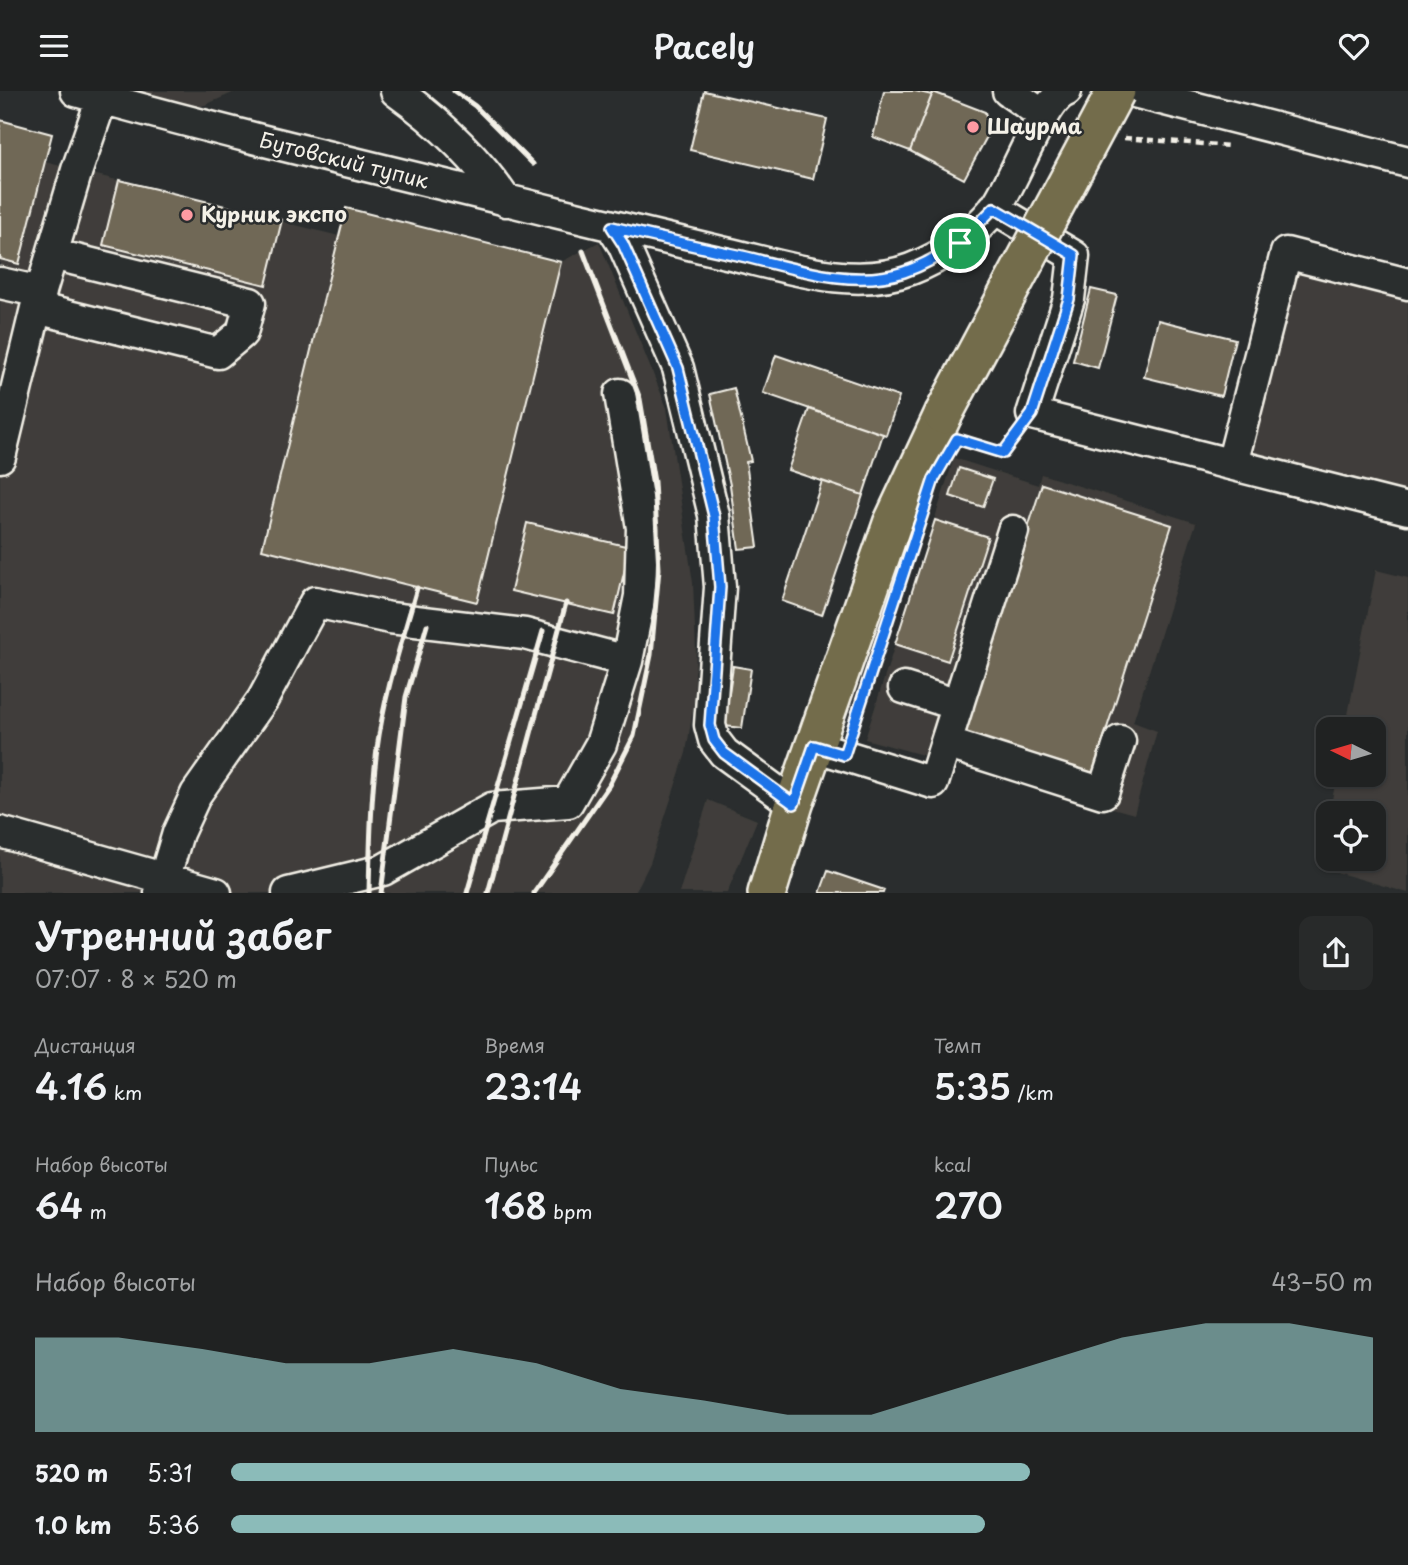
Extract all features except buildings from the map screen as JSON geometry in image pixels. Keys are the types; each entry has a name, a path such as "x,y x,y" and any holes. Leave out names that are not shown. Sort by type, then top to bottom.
{"main road":[{"path":"767,893 794,804 892,524 950,427 1116,91"}],"street":[{"path":"396,91 439,125 485,171 506,201"},
{"path":"1008,91 1043,115"},
{"name":"Бутовский тупик","path":"89,95 612,227 817,274 858,278 885,276 926,263 960,243 994,208 1012,180 1043,115 1060,93 1066,91"},
{"path":"1130,91 1408,162"},
{"path":"0,457 89,95"},
{"path":"994,208 1074,255 1069,299 1032,414 1408,509"},
{"path":"612,227 623,244 678,368 714,516 720,587 710,725 714,740 724,753 794,804"},
{"path":"1232,464 1286,253 1408,284"},
{"path":"0,283 38,300 218,353 242,333 250,303 52,254"},
{"path":"288,893 383,870 492,808 568,802 601,744 627,661 640,596 642,528 620,394"},
{"path":"814,746 933,783 1013,531"},
{"path":"162,887 178,833 197,794 263,699 315,602 390,618 525,634 627,661"},
{"path":"904,688 958,705"},
{"path":"946,743 1103,793 1120,741"},
{"path":"0,832 162,887 216,893"}],"path":[{"path":"950,427 1003,453 1032,414"}],"shaded area":[{"path":"117,91 237,91 205,105 185,110"},
{"path":"0,120 52,134 45,162 339,236 346,208 561,262 599,242 667,408 693,583 696,652 694,703 686,753 650,863 635,893 0,893"},
{"path":"1298,264 1408,293 1408,501 1247,459"},
{"path":"954,458 1038,485 1041,474 1196,523 1133,722 1157,731 1134,814 865,739"},
{"path":"1376,570 1408,578 1408,893 1333,871 1386,871 1386,801 1332,801 1335,787 1386,787 1386,717 1348,717"},
{"path":"708,800 757,820 727,893 679,893"}],"railway":[{"path":"454,91 475,106 533,164"},
{"path":"534,893 609,785 634,736 651,655 659,569 654,482 640,399 583,251"},
{"path":"369,893 372,803 380,728 417,588"},
{"path":"488,893 566,603"},
{"path":"381,893 406,697 427,625"},
{"path":"467,893 543,631"}],"place":[{"name":"Шаурма","path":"973,127"},
{"name":"Курник экспо","path":"187,215"}],"route":[{"path":"994,208 1018,220 1074,255 1069,299 1032,414 1003,453 957,439 934,479 844,755 814,746 794,804 724,753 714,740 710,725 720,587 714,516 678,368 623,244 612,227 817,274 858,278 901,272 926,263 960,243 994,208"}]}
